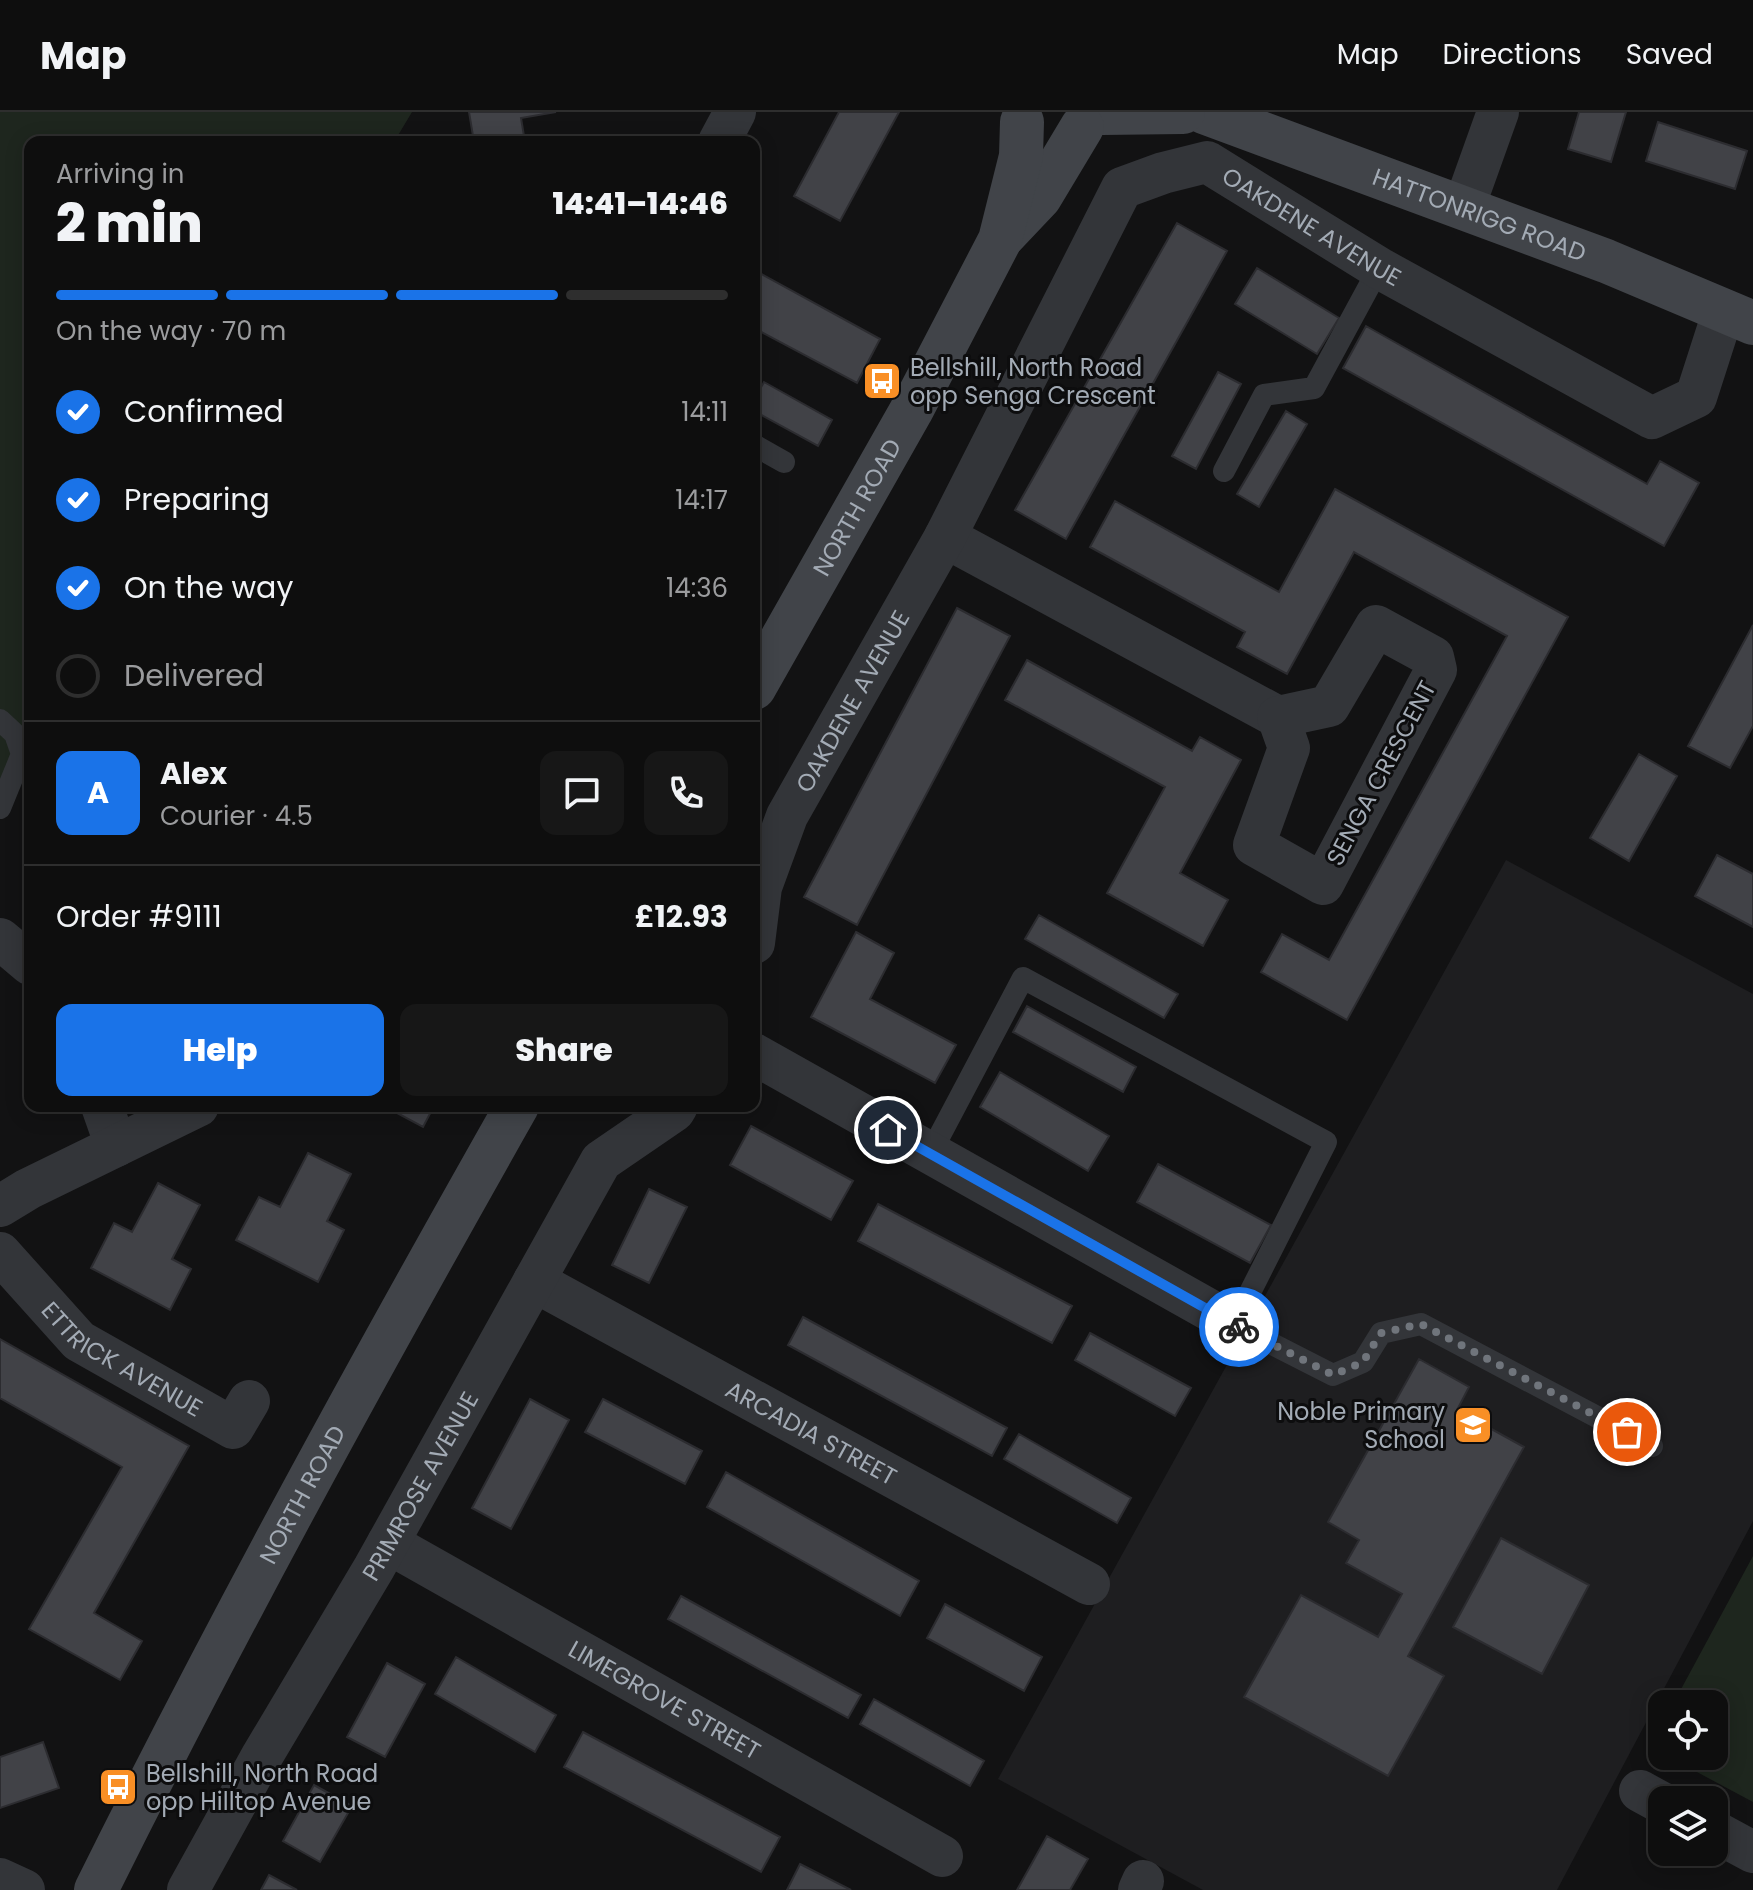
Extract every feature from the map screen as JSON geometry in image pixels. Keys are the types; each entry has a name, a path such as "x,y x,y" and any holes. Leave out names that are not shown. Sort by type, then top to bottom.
{"main road":[{"path":"1016,117 1042,130 1062,132 1096,117 1183,112"},
{"name":"HATTONRIGG ROAD","path":"1204,112 1606,261 1738,316"},
{"name":"NORTH ROAD","path":"760,677 911,411 1000,240 1021,156 1016,117"},
{"name":"NORTH ROAD","path":"1000,240 1040,197 1096,117"},
{"name":"NORTH ROAD","path":"96,1890 189,1705 401,1311 514,1112"}],"street":[{"path":"722,136 735,112"},
{"path":"1464,207 1498,112"},
{"name":"OAKDENE AVENUE","path":"760,895 787,816 945,537 1122,188 1139,180 1207,162 1379,268 1652,418 1696,397 1738,316"},
{"path":"945,537 1278,717"},
{"name":"SENGA CRESCENT","path":"1376,626 1433,657 1436,670 1323,884 1254,845 1289,748 1278,717 1329,706 1376,626"},
{"path":"0,939 24,959"},
{"path":"760,1057 1239,1327"},
{"path":"104,1112 116,1146"},
{"path":"0,1206 186,1112"},
{"name":"PRIMROSE AVENUE","path":"188,1890 262,1756 388,1543 601,1161 673,1112"},
{"name":"ETTRICK AVENUE","path":"0,1253 79,1341 233,1428 249,1401"},
{"name":"ARCADIA STREET","path":"534,1281 1089,1584"},
{"name":"LIMEGROVE STREET","path":"388,1543 942,1856"},
{"path":"1728,1839 1753,1852"},
{"path":"0,1879 24,1890"}],"lane":[{"path":"1224,471 1264,395 1314,388 1379,268"},
{"path":"760,448 784,462"},
{"path":"0,720 15,734 22,754 0,808"},
{"path":"930,1154 1023,978 1326,1142 1239,1327 1333,1375 1363,1362 1381,1333 1421,1324 1652,1446"}],"shaded area":[{"path":"0,112 412,112 398,136 24,136 24,779 0,813"},
{"name":"Noble Primary School","path":"1506,860 1753,994 1753,1521 1663,1690 1648,1690 1648,1719 1557,1890 1203,1890 998,1779"},
{"path":"1753,1556 1753,1802 1693,1770 1728,1770 1728,1690 1681,1690"}],"building":[{"path":"469,112 556,112 521,118 524,136 473,136"},
{"path":"839,112 899,112 840,221 794,196"},
{"path":"1579,112 1626,112 1611,162 1568,149"},
{"path":"1658,122 1747,151 1735,189 1646,161"},
{"path":"1177,223 1227,251 1066,539 1015,510"},
{"path":"1257,268 1339,318 1317,354 1235,304"},
{"path":"760,273 880,339 857,383 760,331"},
{"path":"1366,326 1647,484 1660,461 1699,483 1664,546 1343,368"},
{"path":"1218,372 1241,384 1196,469 1172,456"},
{"path":"764,382 832,420 818,446 760,414 760,389"},
{"path":"1286,411 1307,424 1259,507 1237,494"},
{"path":"1335,489 1568,617 1347,1020 1261,972 1282,934 1329,960 1507,636 1354,552 1287,674 1237,647 1245,632 1090,547 1115,501 1279,592"},
{"path":"957,608 1010,636 857,925 804,897"},
{"path":"1753,625 1753,726 1730,768 1688,746"},
{"path":"1027,660 1192,751 1200,737 1241,760 1180,873 1228,900 1203,946 1107,893 1165,787 1005,700"},
{"path":"1639,754 1677,776 1629,861 1590,838"},
{"path":"1717,855 1753,874 1753,927 1695,896"},
{"path":"1039,915 1178,994 1164,1018 1025,939"},
{"path":"856,932 894,953 870,999 956,1045 935,1083 811,1017"},
{"path":"1027,1006 1136,1067 1123,1092 1013,1032"},
{"path":"1000,1072 1109,1136 1088,1171 980,1107"},
{"path":"395,1112 431,1112 423,1127"},
{"path":"751,1126 853,1181 831,1220 730,1165"},
{"path":"308,1153 351,1174 327,1221 344,1230 318,1282 236,1240 259,1197 280,1207"},
{"path":"1158,1164 1271,1225 1250,1263 1137,1202"},
{"path":"158,1183 200,1205 172,1259 191,1269 170,1310 91,1268 114,1223 132,1232"},
{"path":"649,1189 687,1207 649,1283 612,1265"},
{"path":"878,1204 1072,1306 1052,1343 858,1241"},
{"path":"803,1317 1007,1428 992,1456 788,1345"},
{"path":"1090,1333 1191,1388 1175,1416 1075,1360"},
{"path":"0,1339 189,1446 94,1613 142,1641 120,1680 29,1629 122,1467 0,1398"},
{"path":"1419,1359 1469,1387 1457,1410 1524,1447 1408,1656 1444,1676 1388,1776 1244,1697 1301,1595 1378,1637 1402,1594 1346,1563 1359,1540 1328,1522"},
{"path":"530,1399 569,1420 511,1529 472,1508"},
{"path":"603,1399 702,1451 685,1484 585,1432"},
{"path":"1019,1434 1131,1498 1117,1523 1004,1459"},
{"path":"726,1472 919,1581 900,1616 707,1507"},
{"path":"1501,1538 1589,1585 1542,1674 1453,1627"},
{"path":"681,1596 861,1695 848,1718 668,1619"},
{"path":"945,1604 1042,1657 1024,1691 927,1638"},
{"path":"456,1657 556,1715 535,1752 435,1694"},
{"path":"387,1663 425,1684 385,1757 347,1737"},
{"path":"874,1699 984,1761 970,1786 860,1724"},
{"path":"583,1732 780,1837 761,1872 564,1767"},
{"path":"43,1742 59,1788 0,1808 0,1757"},
{"path":"314,1785 352,1806 320,1862 283,1841"},
{"path":"1047,1836 1088,1859 1070,1890 1017,1890"},
{"path":"800,1864 851,1890 787,1890"},
{"path":"269,1875 297,1890 261,1890"}],"way so far":[{"path":"1239,1327 1333,1375 1363,1362 1381,1333 1421,1324 1627,1432"}],"place":[{"name":"Bellshill, North Road opp Senga Crescent","path":"882,381"},
{"name":"Noble Primary School","path":"1473,1425"},
{"name":"Bellshill, North Road opp Hilltop Avenue","path":"118,1787"}],"route":[{"path":"888,1130 1239,1327"}]}
